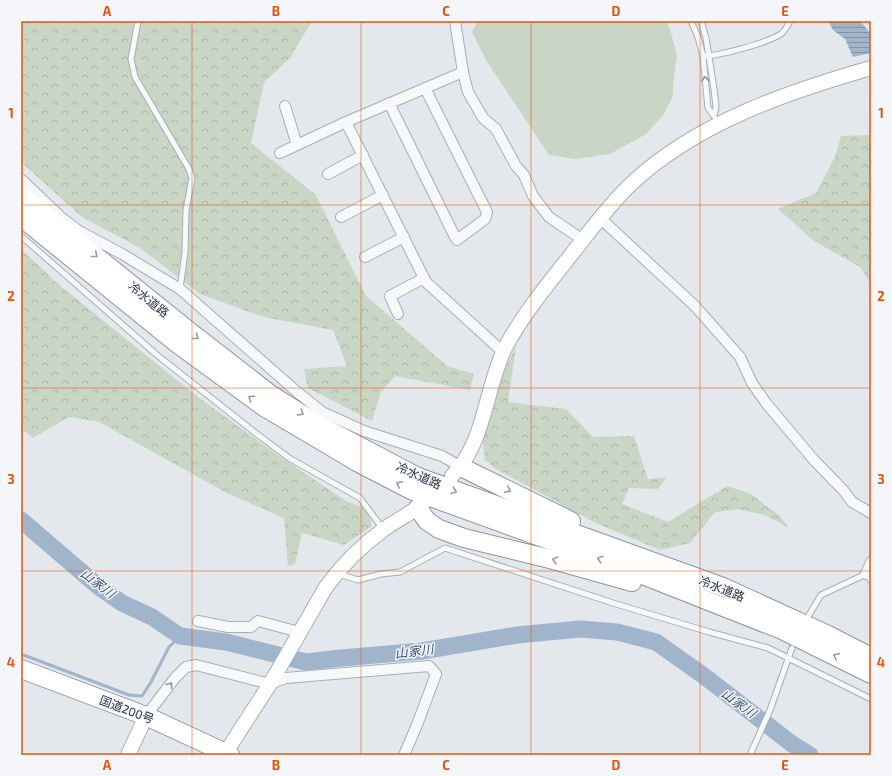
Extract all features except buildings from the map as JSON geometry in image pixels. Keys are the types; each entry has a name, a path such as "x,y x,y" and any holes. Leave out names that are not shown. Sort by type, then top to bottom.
{"highway":[{"name":"冷水道路","path":"21,196 270,394 319,425 418,477 724,587 828,635 871,657"},
{"name":"冷水道路","path":"21,217 179,345 264,408 357,462 411,490 612,563 782,630 871,674"},
{"path":"456,471 547,510 679,571"},
{"path":"420,506 427,521 439,529 464,538 550,559 642,585 714,603"},
{"name":"国道200号","path":"21,669 146,716 228,754"}],"street":[{"path":"455,21 463,72 468,92 483,118 496,129 516,166 524,175 533,196 549,217 583,240"},
{"path":"21,179 62,218 79,231 122,254 180,290 322,412 364,431 442,456 456,471 477,434 492,380 503,352 515,329 600,218 632,184 662,158 714,122 733,117 772,100 871,68"},
{"path":"280,153 346,122 463,72"},
{"path":"389,103 457,240 485,219 487,212 425,88"},
{"path":"285,106 297,145"},
{"path":"346,122 426,282 503,352"},
{"path":"328,174 363,155"},
{"path":"342,217 383,195"},
{"path":"600,218 695,306 740,357 752,383 766,403 813,459 852,502 871,513"},
{"path":"365,257 404,237"},
{"path":"398,314 390,296 424,278"},
{"path":"228,754 299,632 336,573 355,553 383,530 420,506"},
{"path":"869,577 871,562"},
{"path":"198,621 228,627 251,627 258,620 299,632"},
{"path":"128,755 146,716 186,667 196,665 273,678 286,678 429,666 436,674 404,755"}],"lane":[{"path":"138,21 131,59 135,77 189,169 192,178 186,210 186,252 180,290"},
{"path":"691,21 698,37 703,56 708,108 714,122"},
{"path":"701,21 704,28 709,56 716,107 714,122"},
{"path":"703,56 709,56 747,47 781,33 790,21"},
{"path":"21,236 157,355 253,431 289,458 360,498 383,530"},
{"path":"336,573 358,580 381,574 400,572 445,548 613,603 708,632 768,648 871,699"},
{"path":"809,615 821,595 869,577"},
{"path":"750,755 770,710 792,648"}],"green space":[{"path":"21,21 312,21 290,58 264,82 251,143 316,195 366,296 447,366 474,374 470,390 395,376 381,392 372,421 308,388 304,369 347,366 333,330 264,317 200,294 140,248 82,217 21,162"},
{"path":"478,21 666,21 670,29 677,55 673,96 664,114 646,134 610,154 575,159 549,155 486,60 472,32"},
{"path":"871,135 871,284 860,267 814,241 778,209 816,193 835,157 841,136"},
{"path":"21,249 58,284 198,397 279,456 346,501 367,509 372,526 344,545 302,533 295,564 288,566 284,518 225,492 99,422 69,417 33,438 21,428"},
{"path":"516,347 508,402 566,409 593,437 634,436 648,479 667,477 658,489 629,488 622,504 668,522 727,486 751,494 781,517 788,527 764,515 738,509 715,512 690,543 660,550 596,523 496,469 485,460 482,436 492,393"}],"water":[{"path":"828,21 860,21 871,34 871,53 853,57 845,39 833,30"}],"waterway":[{"name":"山家川","path":"21,520 99,587 122,603 152,617 180,636 226,642 306,662 422,651 517,635 580,629 617,632 656,642 704,676 792,744 810,755"},
{"path":"21,654 129,695 142,696 169,647 180,636"}]}
